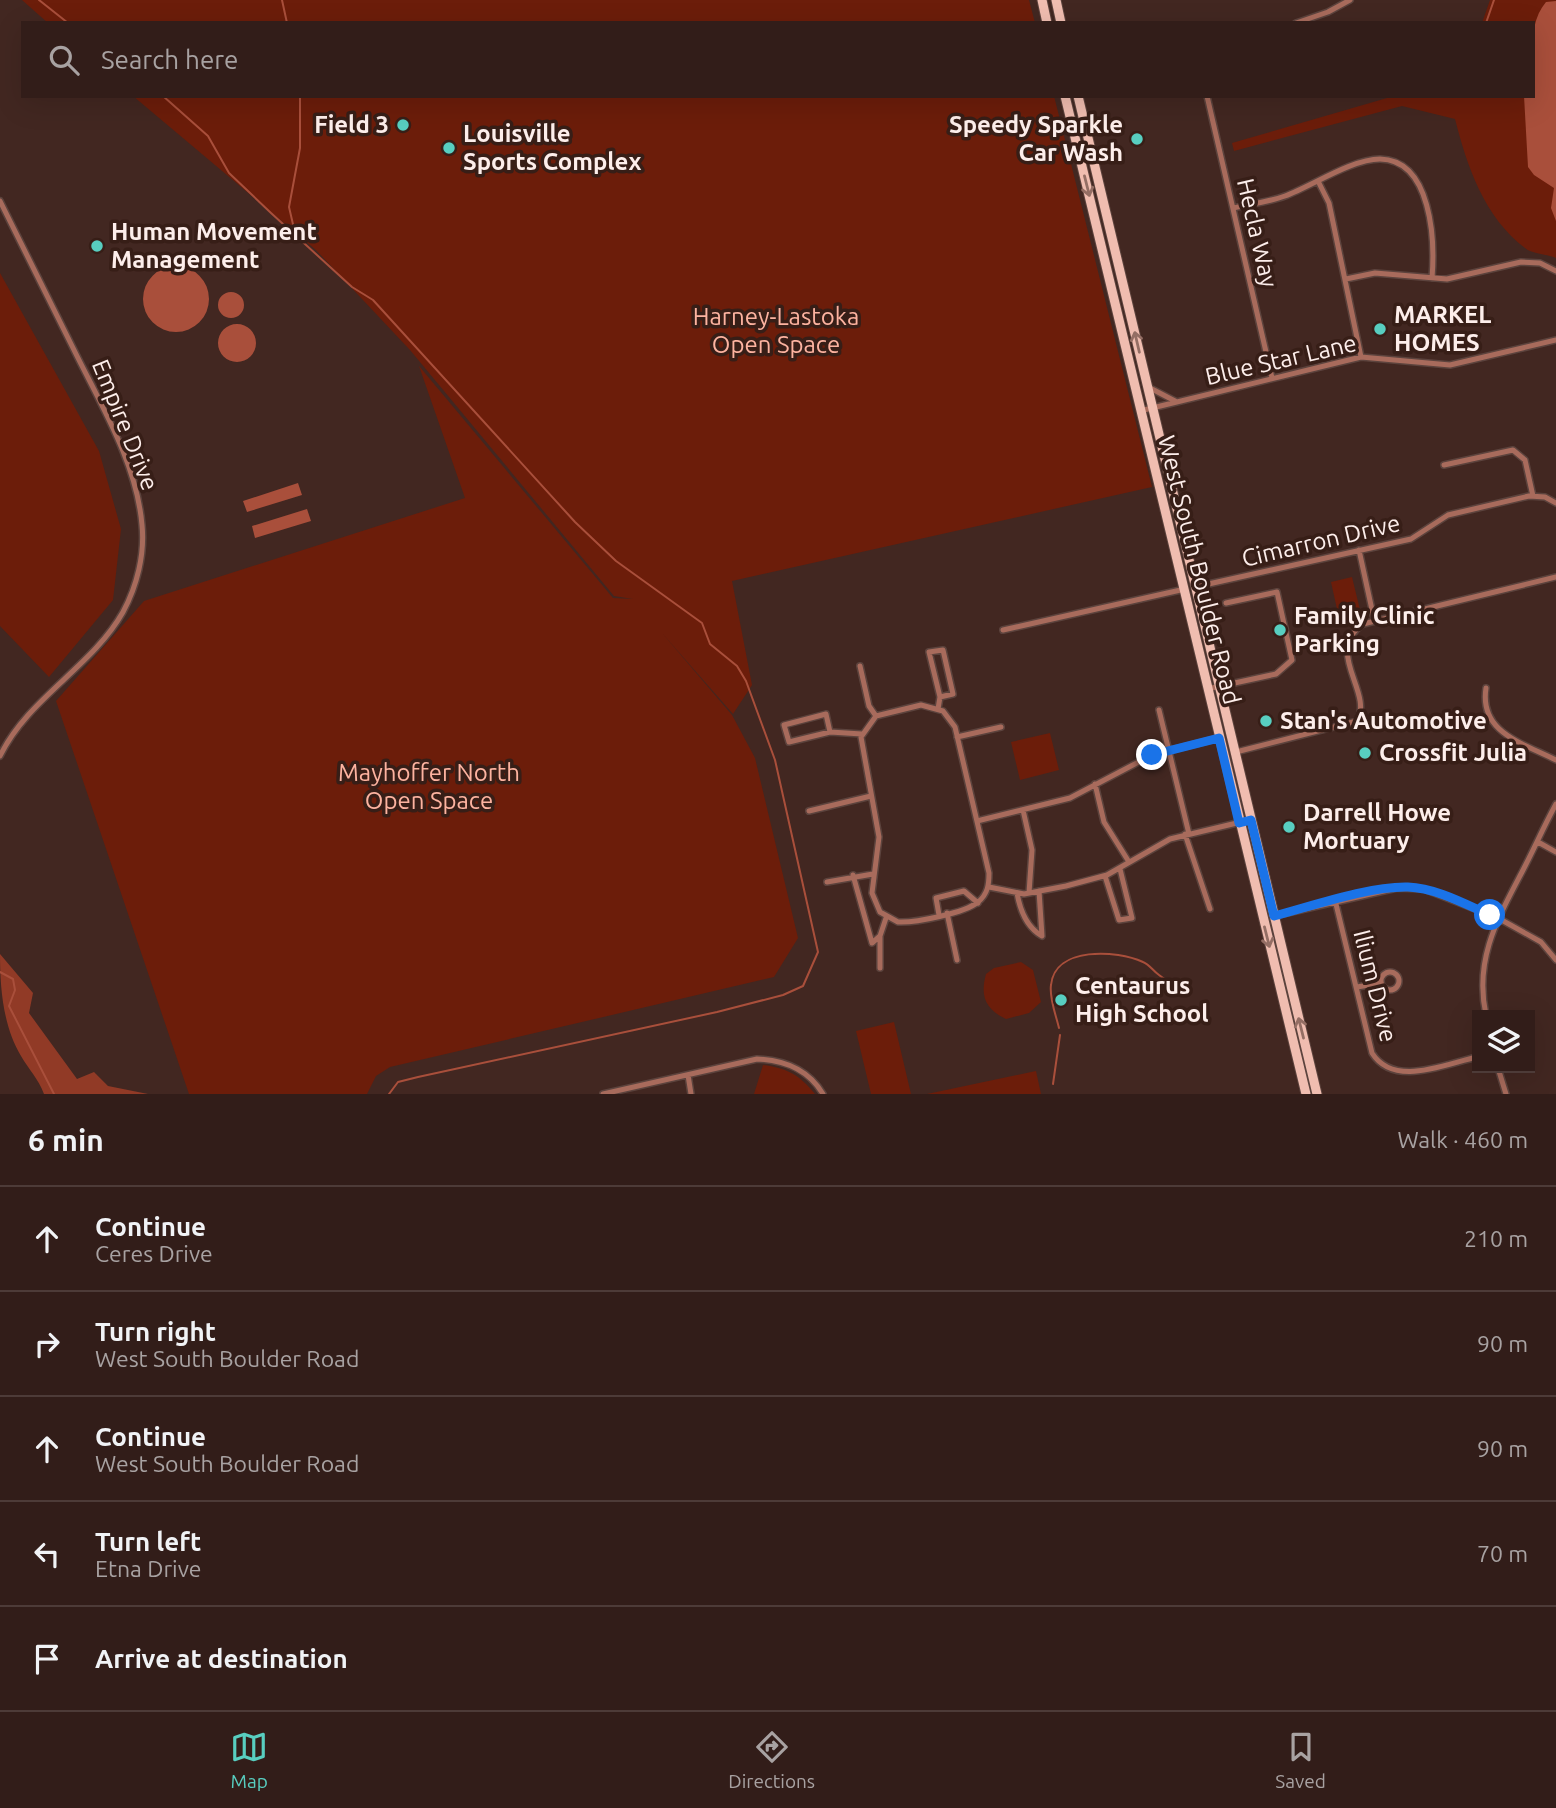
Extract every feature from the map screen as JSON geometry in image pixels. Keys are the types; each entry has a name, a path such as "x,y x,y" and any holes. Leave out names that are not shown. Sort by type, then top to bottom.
{"main road":[{"path":"1042,0 1047,21"},
{"path":"1056,0 1061,21"},
{"name":"West South Boulder Road","path":"1065,98 1306,1094"},
{"name":"West South Boulder Road","path":"1079,98 1317,1094"}],"street":[{"path":"1302,21 1328,12 1350,0"},
{"name":"Hecla Way","path":"1207,98 1272,378"},
{"path":"1233,208 1283,196 1364,162 1380,159 1399,163 1414,176 1424,195 1435,247 1432,278"},
{"path":"1318,181 1329,203 1361,358"},
{"name":"Empire Drive","path":"0,201 110,424 130,472 139,503 142,537 139,569 122,614 30,712 0,756"},
{"path":"1346,279 1375,272 1447,279 1521,262 1540,263 1556,271"},
{"name":"Blue Star Lane","path":"1140,411 1361,358 1450,365 1556,340"},
{"path":"1147,386 1163,397 1178,402"},
{"path":"1444,465 1513,450 1525,460 1533,496"},
{"name":"Cimarron Drive","path":"1003,630 1419,536 1440,517 1533,496 1545,497 1556,503"},
{"path":"1359,551 1374,619"},
{"path":"1236,752 1357,721 1360,710 1347,652 1354,631 1374,619 1556,577"},
{"path":"1207,689 1276,674 1292,660 1277,592 1226,603"},
{"path":"938,709 940,697 929,652 943,650 953,694 940,697"},
{"path":"860,666 869,706 876,716"},
{"path":"1486,688 1483,704 1494,725 1506,735 1556,760"},
{"path":"920,705 938,709 951,718 989,873 989,887 978,903 908,923 886,918 875,904 873,874 879,837 861,749 862,734 876,716 920,705"},
{"path":"1160,710 1187,834 1210,909"},
{"path":"830,732 826,715 784,725 789,743 830,732 862,734"},
{"path":"957,737 1001,727"},
{"path":"977,821 1070,798 1152,755 1219,738"},
{"path":"1095,784 1104,822 1129,862"},
{"path":"809,811 871,796"},
{"path":"1485,1010 1481,971 1498,918 1556,804"},
{"path":"1023,810 1032,850 1020,910 1034,931 1042,936 1039,891"},
{"path":"989,887 1023,893 1105,876 1170,839 1251,820"},
{"path":"1538,842 1556,852"},
{"path":"1105,876 1119,920 1132,918 1120,869"},
{"path":"827,882 853,875 873,874"},
{"path":"853,875 872,943 880,936"},
{"path":"1274,916 1335,900 1409,887 1442,895 1498,918 1541,943 1556,960"},
{"path":"939,915 936,898 964,891 978,903"},
{"name":"Ilium Drive","path":"1335,900 1372,1053 1386,1068 1405,1073 1472,1058"},
{"path":"947,913 957,960"},
{"path":"880,968 880,936 886,918"},
{"path":"1357,988 1381,983"},
{"path":"603,1094 757,1059 773,1059 799,1069 823,1094"},
{"path":"1500,1073 1506,1094"},
{"path":"688,1075 691,1094"}],"green space":[{"path":"22,0 1029,0 1034,21 46,21"},
{"path":"1490,0 1556,0 1556,258 1528,250 1498,221 1479,190 1455,119 1402,106 1234,151 1232,143 1387,98 1535,98 1535,21 1483,21"},
{"path":"135,98 1055,98 1152,487 732,581 752,685 733,714 662,633 732,715 755,758 798,938 774,977 390,1067 376,1076 367,1094 189,1094 56,701 144,601 465,498 419,366 613,598 633,599 614,596 410,350 316,250"},
{"path":"0,273 99,451 121,529 113,600 49,677 0,626"},
{"path":"1352,577 1361,614 1339,618 1331,582"},
{"path":"1050,733 1059,770 1020,780 1011,742"},
{"path":"1021,962 1033,970 1041,1002 1029,1013 1006,1019 993,1011 986,1001 986,974 994,968"},
{"path":"894,1022 911,1094 871,1094 856,1031"},
{"path":"763,1065 792,1074 815,1094 754,1094"},
{"path":"1036,1071 1041,1094 927,1094"}],"shaded area":[{"path":"1556,1 1556,221 1551,208 1554,188 1534,175 1528,167 1524,98 1535,98 1535,26 1546,2"},
{"path":"176,266 199,276 209,299 199,322 176,332 153,322 143,299 153,276"},
{"path":"231,292 240,296 244,305 240,314 231,318 222,314 218,305 222,296"},
{"path":"237,324 250,330 256,343 250,356 237,362 224,356 218,343 224,330"},
{"path":"298,483 302,495 247,512 243,501"},
{"path":"307,509 311,521 255,538 252,526"},
{"path":"0,954 33,993 29,1013 77,1079 94,1072 108,1086 148,1094 44,1094 21,1056 6,1020"}],"waterway":[{"path":"39,0 65,21"},
{"path":"282,0 287,21"},
{"path":"1487,21 1494,0"},
{"path":"165,98 208,136 229,173 352,287 373,300 575,522 616,561 702,623 710,644 737,666 746,681 775,760 818,952 803,986 783,995 717,1012 398,1082 389,1094"},
{"path":"295,233 289,207 300,148 300,98"},
{"path":"1059,1028 1051,985 1055,972 1063,963 1075,957 1104,954 1132,958 1145,963 1169,982 1188,989"},
{"path":"0,972 13,979 15,990 9,1006 54,1094"},
{"path":"1053,1084 1060,1035"}],"place":[{"name":"Field 3","path":"403,125"},
{"name":"Speedy Sparkle Car Wash","path":"1137,139"},
{"name":"Louisville Sports Complex","path":"449,148"},
{"name":"Human Movement Management","path":"97,246"},
{"name":"MARKEL HOMES","path":"1380,329"},
{"name":"Family Clinic Parking","path":"1280,630"},
{"name":"Stan's Automotive","path":"1266,721"},
{"name":"Crossfit Julia","path":"1365,753"},
{"name":"Darrell Howe Mortuary","path":"1289,827"},
{"name":"Centaurus High School","path":"1061,1000"}],"route":[{"path":"1152,755 1219,738 1239,823 1251,820 1274,916 1335,900 1409,887 1442,895 1490,915"}],"park label":[{"name":"Harney-Lastoka Open Space","path":"776,331"},
{"name":"Mayhoffer North Open Space","path":"429,787"}]}
